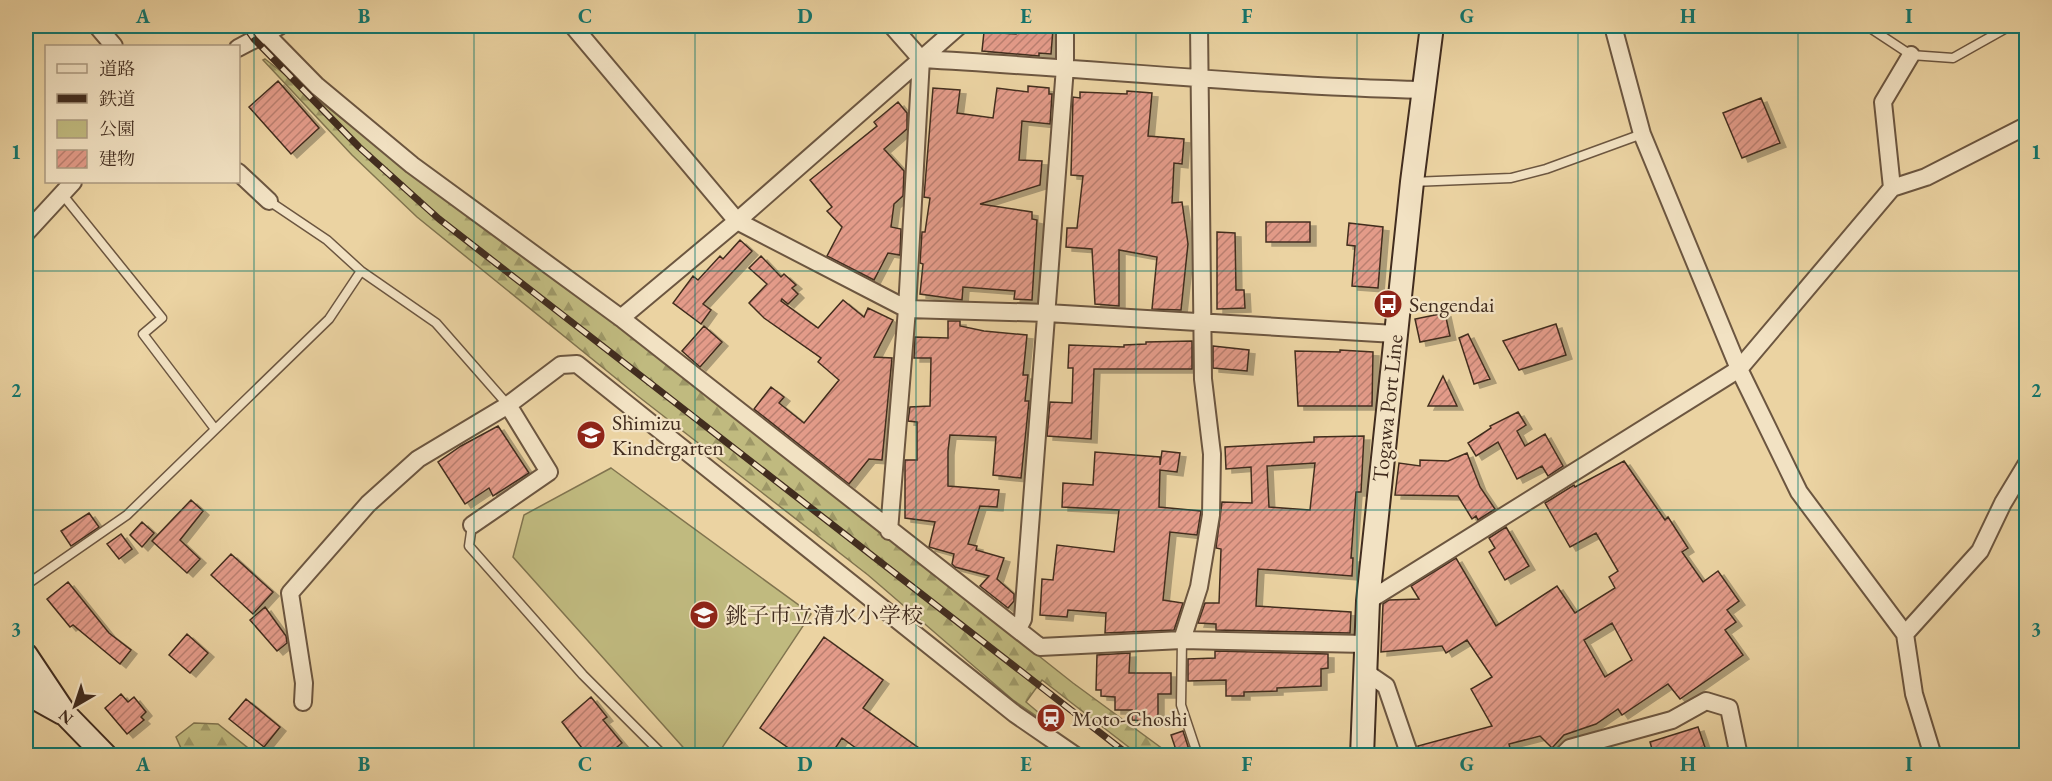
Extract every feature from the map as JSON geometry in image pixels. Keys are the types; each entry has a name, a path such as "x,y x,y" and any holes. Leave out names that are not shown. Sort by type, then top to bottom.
{"main road":[{"name":"Togawa Port Line","path":"1362,756 1368,601 1395,334 1432,26"},
{"path":"26,655 66,715 106,756"},
{"path":"26,693 66,715"}],"street":[{"path":"97,26 113,45"},
{"path":"573,26 737,221 906,309 1204,321 1395,334"},
{"path":"889,531 906,309 921,59 892,26"},
{"path":"621,318 737,221 959,26"},
{"path":"1018,628 1023,619 1047,313 1065,67 1065,26"},
{"path":"1182,640 1199,587 1211,515 1212,454 1203,380 1199,26"},
{"path":"1613,26 1642,134 1739,369 1799,492 1905,634 1914,694 1933,756"},
{"path":"240,47 273,30 317,86 359,123 621,318 889,531 1040,647 1182,640 1366,644"},
{"path":"1892,188 1883,102 1911,55"},
{"path":"921,59 1065,67 1304,87 1424,90"},
{"path":"1368,601 1739,369 1892,188 1926,177 2026,126"},
{"path":"240,174 269,201"},
{"path":"26,233 68,188"},
{"path":"303,702 304,683 290,593 368,504 418,459 508,405 561,365 577,364 1007,708 1076,756"},
{"path":"472,525 549,472 508,405"},
{"path":"1905,634 1980,551 2003,503 2026,465"},
{"path":"1367,673 1386,686 1410,756"},
{"path":"1563,756 1570,748 1672,720 1706,701 1729,708 1739,756"}],"lane":[{"path":"1867,26 1911,55 1953,58 2010,26"},
{"path":"1412,182 1511,178 1546,169 1642,134"},
{"path":"68,188 162,318 143,334 216,429"},
{"path":"269,201 327,240 361,271 435,323 508,405"},
{"path":"26,585 126,515 329,319 361,271"},
{"path":"472,525 469,546 583,675 664,756"},
{"path":"1182,640 1181,705 1198,756"}],"green space":[{"path":"265,59 407,169 515,246 731,412 1073,683 1171,755 1139,755 1042,680 1026,702 1052,724 1051,726 1013,700 868,575 639,397 417,217 352,155 263,60"},
{"path":"611,468 811,614 720,751 709,755 690,755 513,557 524,515"},
{"path":"194,723 218,724 257,755 184,755 176,737"}],"building":[{"path":"1016,26 1053,29 1051,54 1039,53 1039,56 982,51 984,32 1016,34"},
{"path":"278,81 319,128 291,154 249,107"},
{"path":"1028,86 1049,88 1049,94 1052,94 1050,124 1022,121 1019,160 1042,161 1040,185 980,204 1032,212 1032,219 1037,220 1032,300 1014,299 1015,291 963,287 962,300 920,294 923,264 920,263 922,232 925,232 930,198 924,197 933,88 960,90 957,113 993,118 997,88 1028,92"},
{"path":"1127,91 1152,93 1148,136 1184,139 1182,164 1174,163 1172,203 1182,202 1188,244 1181,310 1152,309 1157,257 1119,250 1119,306 1095,304 1092,249 1066,247 1067,228 1077,228 1083,176 1071,175 1073,97 1080,98 1080,92 1127,94"},
{"path":"1761,98 1780,143 1742,158 1723,113"},
{"path":"898,102 907,113 907,129 884,149 904,171 903,196 894,204 891,227 901,229 900,255 888,253 874,280 827,256 842,227 827,211 832,207 810,180 877,126 874,122"},
{"path":"1266,222 1310,222 1310,242 1266,242"},
{"path":"1349,223 1383,227 1378,288 1352,286 1355,246 1347,245"},
{"path":"1217,232 1235,233 1236,290 1244,290 1245,308 1217,309"},
{"path":"740,240 752,251 703,304 711,310 701,324 673,303 693,276 698,280 720,256 723,259"},
{"path":"761,256 781,277 784,274 796,285 792,288 798,294 788,304 782,299 781,301 818,328 843,300 864,317 868,308 893,320 874,357 892,358 882,460 869,459 849,484 754,409 771,387 784,397 779,403 804,423 839,380 818,362 821,358 764,318 749,303 767,284 749,268"},
{"path":"1445,313 1450,336 1420,342 1415,319"},
{"path":"948,321 960,321 960,326 984,331 1027,335 1023,375 1028,375 1025,401 1029,401 1021,478 993,475 996,437 950,435 948,451 948,486 999,490 997,507 980,506 968,544 977,546 976,550 1004,558 997,579 1014,594 1014,601 1008,608 980,586 989,576 955,567 952,564 954,554 929,547 935,522 905,518 905,460 917,460 917,422 908,421 910,407 930,406 931,358 914,358 915,337 948,338"},
{"path":"1556,324 1566,355 1519,370 1503,341"},
{"path":"704,326 722,342 700,367 682,351"},
{"path":"1468,334 1490,379 1474,384 1459,338"},
{"path":"1192,341 1192,369 1094,369 1091,439 1047,436 1050,402 1072,403 1073,368 1068,368 1069,345 1124,347 1124,345 1146,344 1146,342"},
{"path":"1213,346 1249,350 1247,371 1213,368"},
{"path":"1340,350 1373,352 1372,406 1298,406 1295,351 1340,352"},
{"path":"1443,376 1457,406 1428,406"},
{"path":"1518,412 1526,425 1517,431 1525,446 1545,434 1563,466 1548,476 1542,466 1517,479 1498,442 1476,456 1468,443 1491,428 1490,426"},
{"path":"498,426 529,473 493,496 489,488 465,504 438,462 461,446"},
{"path":"1364,436 1361,492 1356,492 1351,558 1353,558 1352,576 1258,569 1256,606 1351,612 1350,633 1216,630 1216,624 1198,623 1205,603 1219,603 1221,549 1216,548 1222,502 1252,503 1251,467 1226,469 1225,447 1314,442 1314,437","holes":["1315,463 1310,510 1269,507 1267,466"]},
{"path":"1162,451 1180,453 1177,472 1160,470 1159,507 1201,511 1197,535 1170,532 1163,600 1183,603 1174,630 1105,633 1106,613 1068,610 1067,617 1040,615 1042,579 1053,580 1057,545 1114,552 1119,510 1062,507 1063,483 1093,485 1095,452 1160,457 1160,465"},
{"path":"1467,453 1480,487 1495,509 1478,520 1476,516 1472,519 1458,496 1395,495 1399,463 1420,466 1420,460 1448,461"},
{"path":"1624,461 1665,520 1668,517 1688,548 1682,552 1703,582 1718,571 1739,601 1727,610 1736,622 1725,630 1743,655 1680,699 1668,684 1622,715 1618,709 1596,724 1564,735 1552,748 1540,736 1509,744 1512,756 1420,756 1418,746 1492,726 1471,689 1492,677 1467,640 1446,653 1442,646 1381,652 1383,604 1389,600 1419,599 1411,586 1456,558 1496,626 1557,586 1575,613 1615,588 1609,577 1618,571 1596,533 1570,547 1545,503 1574,485 1575,487","holes":["1612,623 1632,660 1605,677 1584,640"]},
{"path":"191,500 203,511 180,540 200,559 187,573 152,541"},
{"path":"89,513 99,527 71,546 61,531"},
{"path":"142,522 154,533 142,547 130,535"},
{"path":"1506,527 1529,566 1505,580 1489,552 1495,548 1489,538"},
{"path":"121,534 132,549 119,559 107,544"},
{"path":"231,554 273,592 253,614 211,575"},
{"path":"68,582 109,633 131,650 120,664 73,625 70,627 47,599"},
{"path":"265,607 286,636 287,643 277,651 250,620"},
{"path":"187,634 208,653 190,673 169,655"},
{"path":"824,637 883,680 863,708 930,756 867,756 842,738 830,756 800,756 760,728"},
{"path":"1215,651 1328,654 1328,668 1321,669 1321,686 1277,688 1277,691 1244,692 1244,696 1226,696 1226,680 1188,681 1188,659 1215,658"},
{"path":"1130,653 1129,673 1171,673 1171,694 1158,694 1158,722 1132,720 1132,710 1115,710 1115,697 1101,696 1101,690 1096,690 1097,655"},
{"path":"121,694 128,702 134,697 146,712 141,717 144,720 127,734 105,708"},
{"path":"591,697 607,717 603,720 622,743 606,756 588,756 562,722"},
{"path":"246,699 280,727 264,747 229,719"},
{"path":"1698,727 1708,756 1654,756 1650,742"},
{"path":"1183,731 1191,756 1178,756 1171,735"}],"railway":[{"path":"245,26 254,39 359,147 439,219 1130,756"}],"place":[{"name":"Sengendai","path":"1388,304"},
{"name":"Shimizu Kindergarten","path":"591,435"},
{"name":"銚子市立清水小学校","path":"704,615"},
{"name":"Moto-Choshi","path":"1051,718"}]}
